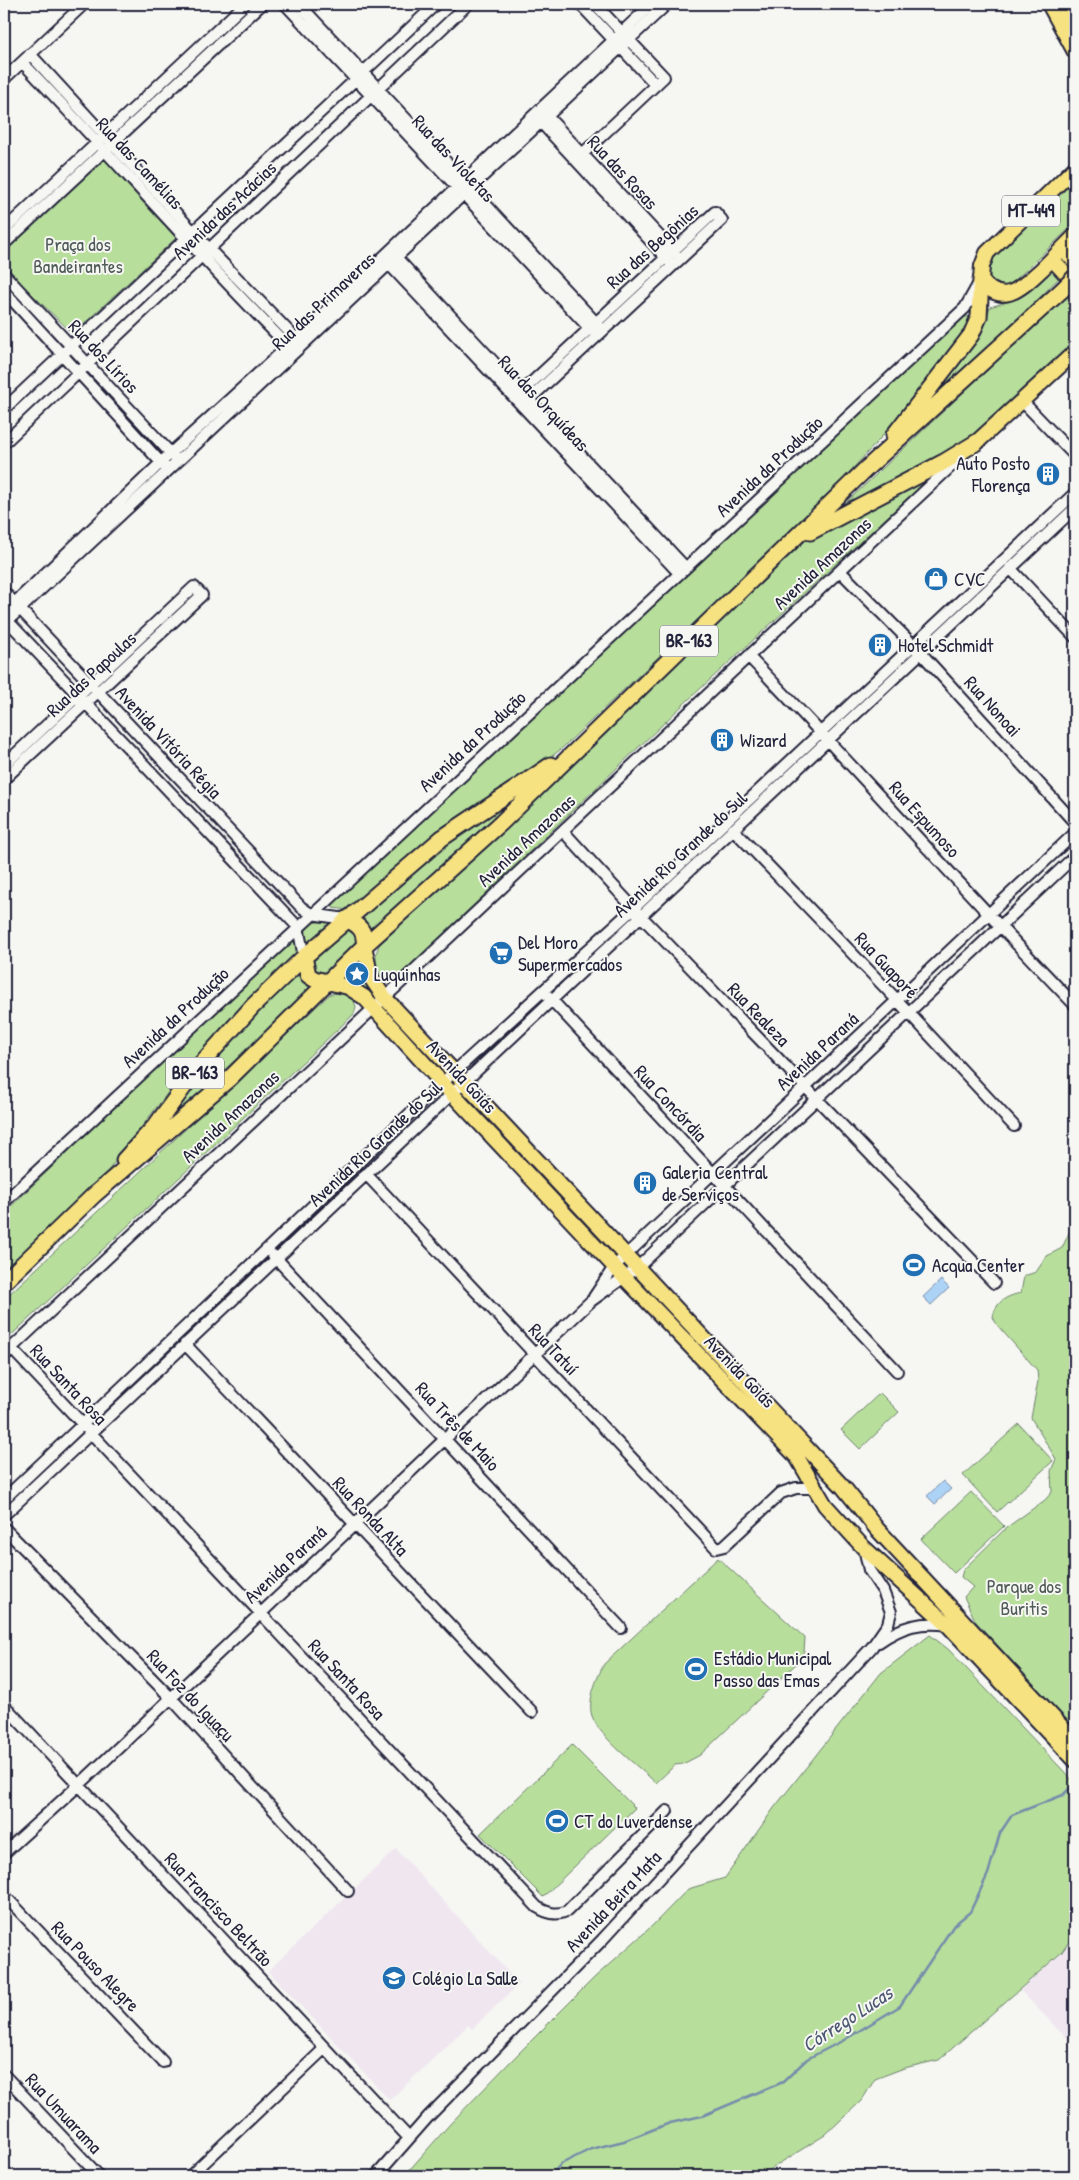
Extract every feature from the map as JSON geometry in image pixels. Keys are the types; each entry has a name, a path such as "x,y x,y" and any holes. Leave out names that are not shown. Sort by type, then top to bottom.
{"highway":[{"name":"BR-163","path":"4,1282 94,1196 231,1077 364,946 501,823 796,539 868,467 1062,290 1070,275"},
{"path":"868,467 971,335 978,322 981,280"},
{"path":"796,539 944,462 978,442"},
{"name":"BR-163","path":"94,1196 98,1189 156,1125 200,1065 253,1006 304,957 442,838 583,743"},
{"path":"346,919 362,930 365,936 364,946"},
{"path":"304,957 308,975 314,979 327,982"}],"main road":[{"path":"1049,4 1075,52"},
{"path":"1062,4 1075,28"},
{"name":"MT-449","path":"981,280 982,266 987,253 1070,176 1075,168"},
{"name":"MT-449","path":"1003,294 1019,290 1075,236"},
{"path":"1062,249 1075,262"},
{"path":"1052,259 1070,275"},
{"path":"981,280 990,290 1003,294"},
{"name":"Avenida Amazonas","path":"978,442 1075,352"},
{"path":"364,946 371,978 379,1002"},
{"path":"327,982 348,986 364,997 379,1002"},
{"name":"Avenida Goiás","path":"379,1002 464,1084 626,1255 836,1479 877,1529 1075,1740"},
{"name":"Avenida Goiás","path":"379,1002 453,1095 624,1278 797,1457 825,1505 861,1544 948,1625 1075,1760"},
{"path":"815,1488 821,1482 836,1479"},
{"path":"861,1544 877,1529"}],"street":[{"path":"4,79 84,4"},
{"path":"4,230 245,4"},
{"path":"4,244 262,4"},
{"name":"Rua das Violetas","path":"285,4 359,76 600,333"},
{"name":"Rua das Violetas","path":"299,4 359,76"},
{"name":"Avenida das Acácias","path":"4,409 61,353 71,346 436,4"},
{"name":"Avenida das Acácias","path":"4,443 468,4"},
{"path":"580,4 621,47 660,81"},
{"path":"595,4 629,40 660,81"},
{"name":"Rua das Primaveras","path":"540,116 613,39 652,4"},
{"name":"Rua das Primaveras","path":"17,606 169,470 296,346 540,116 629,40 667,4"},
{"name":"Rua das Camélias","path":"30,54 101,139"},
{"name":"Rua das Camélias","path":"22,62 109,147 189,235 296,346"},
{"path":"580,157 660,81"},
{"name":"Rua das Rosas","path":"540,116 677,262"},
{"name":"Rua das Begônias","path":"518,395 592,324 715,212 722,220 525,403"},
{"name":"Rua das Orquídeas","path":"389,258 682,570"},
{"name":"Rua dos Lírios","path":"4,274 178,461"},
{"name":"Avenida da Produção","path":"4,1202 298,926 965,308 981,280"},
{"name":"Rua dos Lírios","path":"4,291 169,470"},
{"name":"Avenida da Produção","path":"965,308 1003,294"},
{"name":"Rua das Primaveras","path":"5,619 161,462 296,346"},
{"path":"1022,401 1075,456"},
{"name":"Avenida Amazonas","path":"8,1351 978,442"},
{"name":"Avenida Rio Grande do Sul","path":"4,1515 366,1174 453,1095 551,1000 637,912 917,649 1075,493"},
{"name":"Avenida Rio Grande do Sul","path":"917,649 1075,508"},
{"path":"1010,568 1075,637"},
{"name":"Rua Nonoai","path":"840,571 917,649 1075,822"},
{"name":"Rua das Papoulas","path":"4,765 82,699 202,595 194,587 94,688"},
{"name":"Avenida Vitória Régia","path":"4,592 292,899 311,914"},
{"name":"Avenida Vitória Régia","path":"5,619 298,926"},
{"name":"Rua Espumoso","path":"749,657 825,736 999,927 1075,1005"},
{"name":"Rua das Papoulas","path":"4,779 82,699"},
{"name":"Avenida Rio Grande do Sul","path":"4,1500 442,1083 544,991 733,829 825,736"},
{"name":"Rua Guaporé","path":"733,829 897,1000 1014,1126"},
{"name":"Rua Realeza","path":"563,831 637,912 994,1284"},
{"name":"Avenida Paraná","path":"591,1301 614,1267 626,1255 1075,833"},
{"name":"Avenida Paraná","path":"4,1853 79,1785 591,1301 637,1268 1075,856"},
{"path":"311,914 346,919"},
{"path":"298,926 304,957"},
{"name":"Rua Concórdia","path":"544,991 896,1371"},
{"name":"Rua Tatuí","path":"366,1174 716,1548 724,1546 781,1493 796,1488 815,1488"},
{"name":"Rua Três de Maio","path":"268,1249 621,1628"},
{"name":"Rua Ronda Alta","path":"185,1344 532,1712"},
{"name":"Rua Santa Rosa","path":"8,1351 83,1424 543,1911 556,1914 567,1910 667,1811"},
{"name":"Rua Foz do Iguaçu","path":"4,1528 171,1698 348,1891"},
{"name":"Avenida Beira Mata","path":"376,2176 408,2137 602,1940 872,1647 888,1624 891,1612 883,1591 869,1570 861,1544"},
{"name":"Avenida Beira Mata","path":"872,1647 900,1628 912,1624 948,1625"},
{"name":"Rua Francisco Beltrão","path":"4,1704 408,2137"},
{"name":"Rua Pouso Alegre","path":"4,1895 163,2062"},
{"path":"190,2176 325,2048"},
{"name":"Rua Umuarama","path":"4,2075 99,2176"}],"shaded area":[{"name":"Colégio La Salle","path":"396,1849 519,1984 472,2029 468,2025 390,2100 268,1971"},
{"path":"1075,1933 1075,2047 1020,1990 1062,1952"}],"green space":[{"name":"Praça dos Bandeirantes","path":"104,157 177,237 73,334 4,267 4,249"},
{"path":"1075,183 1075,223 1009,286 1005,287 991,280 988,265 992,258 1069,186"},
{"path":"1053,270 1061,276 886,453 983,331 990,307 1017,299 1049,271"},
{"path":"1065,297 1075,298 1075,344 687,701 390,985 381,977 376,960 380,944 526,809 717,620 800,546"},
{"path":"969,316 965,334 878,441 820,504 560,750 349,910 333,908 332,905 929,346 962,318"},
{"path":"529,790 372,930 363,917 404,874 508,799"},
{"path":"311,923 336,923 305,951 306,928"},
{"path":"349,927 354,927 361,943 327,978 317,977 309,966"},
{"path":"292,937 300,947 298,957 189,1065 107,1172 4,1270 4,1213"},
{"path":"361,961 379,995 375,999 359,983 342,978"},
{"path":"300,967 317,984 220,1074 148,1146 179,1097"},
{"path":"342,993 353,998 356,1007 354,1014 4,1342 4,1299 330,994"},
{"name":"Parque dos Buritis","path":"1075,1220 1075,1729 976,1622 964,1597 973,1587 961,1577 963,1570 1006,1528 1045,1500 1052,1492 1051,1471 1056,1459 1031,1418 1038,1381 1037,1370 997,1325 993,1317 999,1303 1021,1293 1024,1276 1036,1272 1047,1256 1062,1248"},
{"path":"880,1393 899,1412 860,1449 841,1430"},
{"path":"1019,1424 1053,1461 997,1512 963,1475"},
{"path":"971,1492 1004,1526 954,1573 921,1539"},
{"name":"Estádio Municipal Passo das Emas","path":"718,1558 805,1638 804,1651 798,1662 700,1755 683,1764 675,1765 656,1783 620,1751 596,1724 591,1710 594,1689 604,1664"},
{"path":"930,1635 948,1649 1075,1783 1075,1933 1062,1952 939,2060 904,2068 875,2079 862,2100 825,2135 759,2176 404,2176 450,2124 512,2060 594,1978 652,1926 688,1889 725,1878 774,1808 881,1673"},
{"name":"CT do Luverdense","path":"572,1745 635,1808 543,1897 480,1834"}],"water":[{"path":"941,1280 949,1288 931,1305 923,1297"},
{"path":"943,1481 951,1489 935,1504 927,1496"}],"waterway":[{"name":"Córrego Lucas","path":"550,2176 561,2164 591,2149 624,2141 670,2123 702,2116 783,2082 807,2059 844,2040 900,2006 954,1925 970,1912 988,1874 1000,1833 1012,1815 1063,1795 1072,1786"}],"place":[{"name":"Auto Posto Florença","path":"1048,474"},
{"name":"CVC","path":"936,579"},
{"name":"Hotel Schmidt","path":"880,645"},
{"name":"Wizard","path":"722,740"},
{"name":"Del Moro Supermercados","path":"501,953"},
{"name":"Luquinhas","path":"357,974"},
{"name":"Galeria Central de Serviços","path":"645,1183"},
{"name":"Acqua Center","path":"914,1265"},
{"name":"Estádio Municipal Passo das Emas","path":"696,1669"},
{"name":"CT do Luverdense","path":"557,1821"},
{"name":"Colégio La Salle","path":"394,1978"}]}
